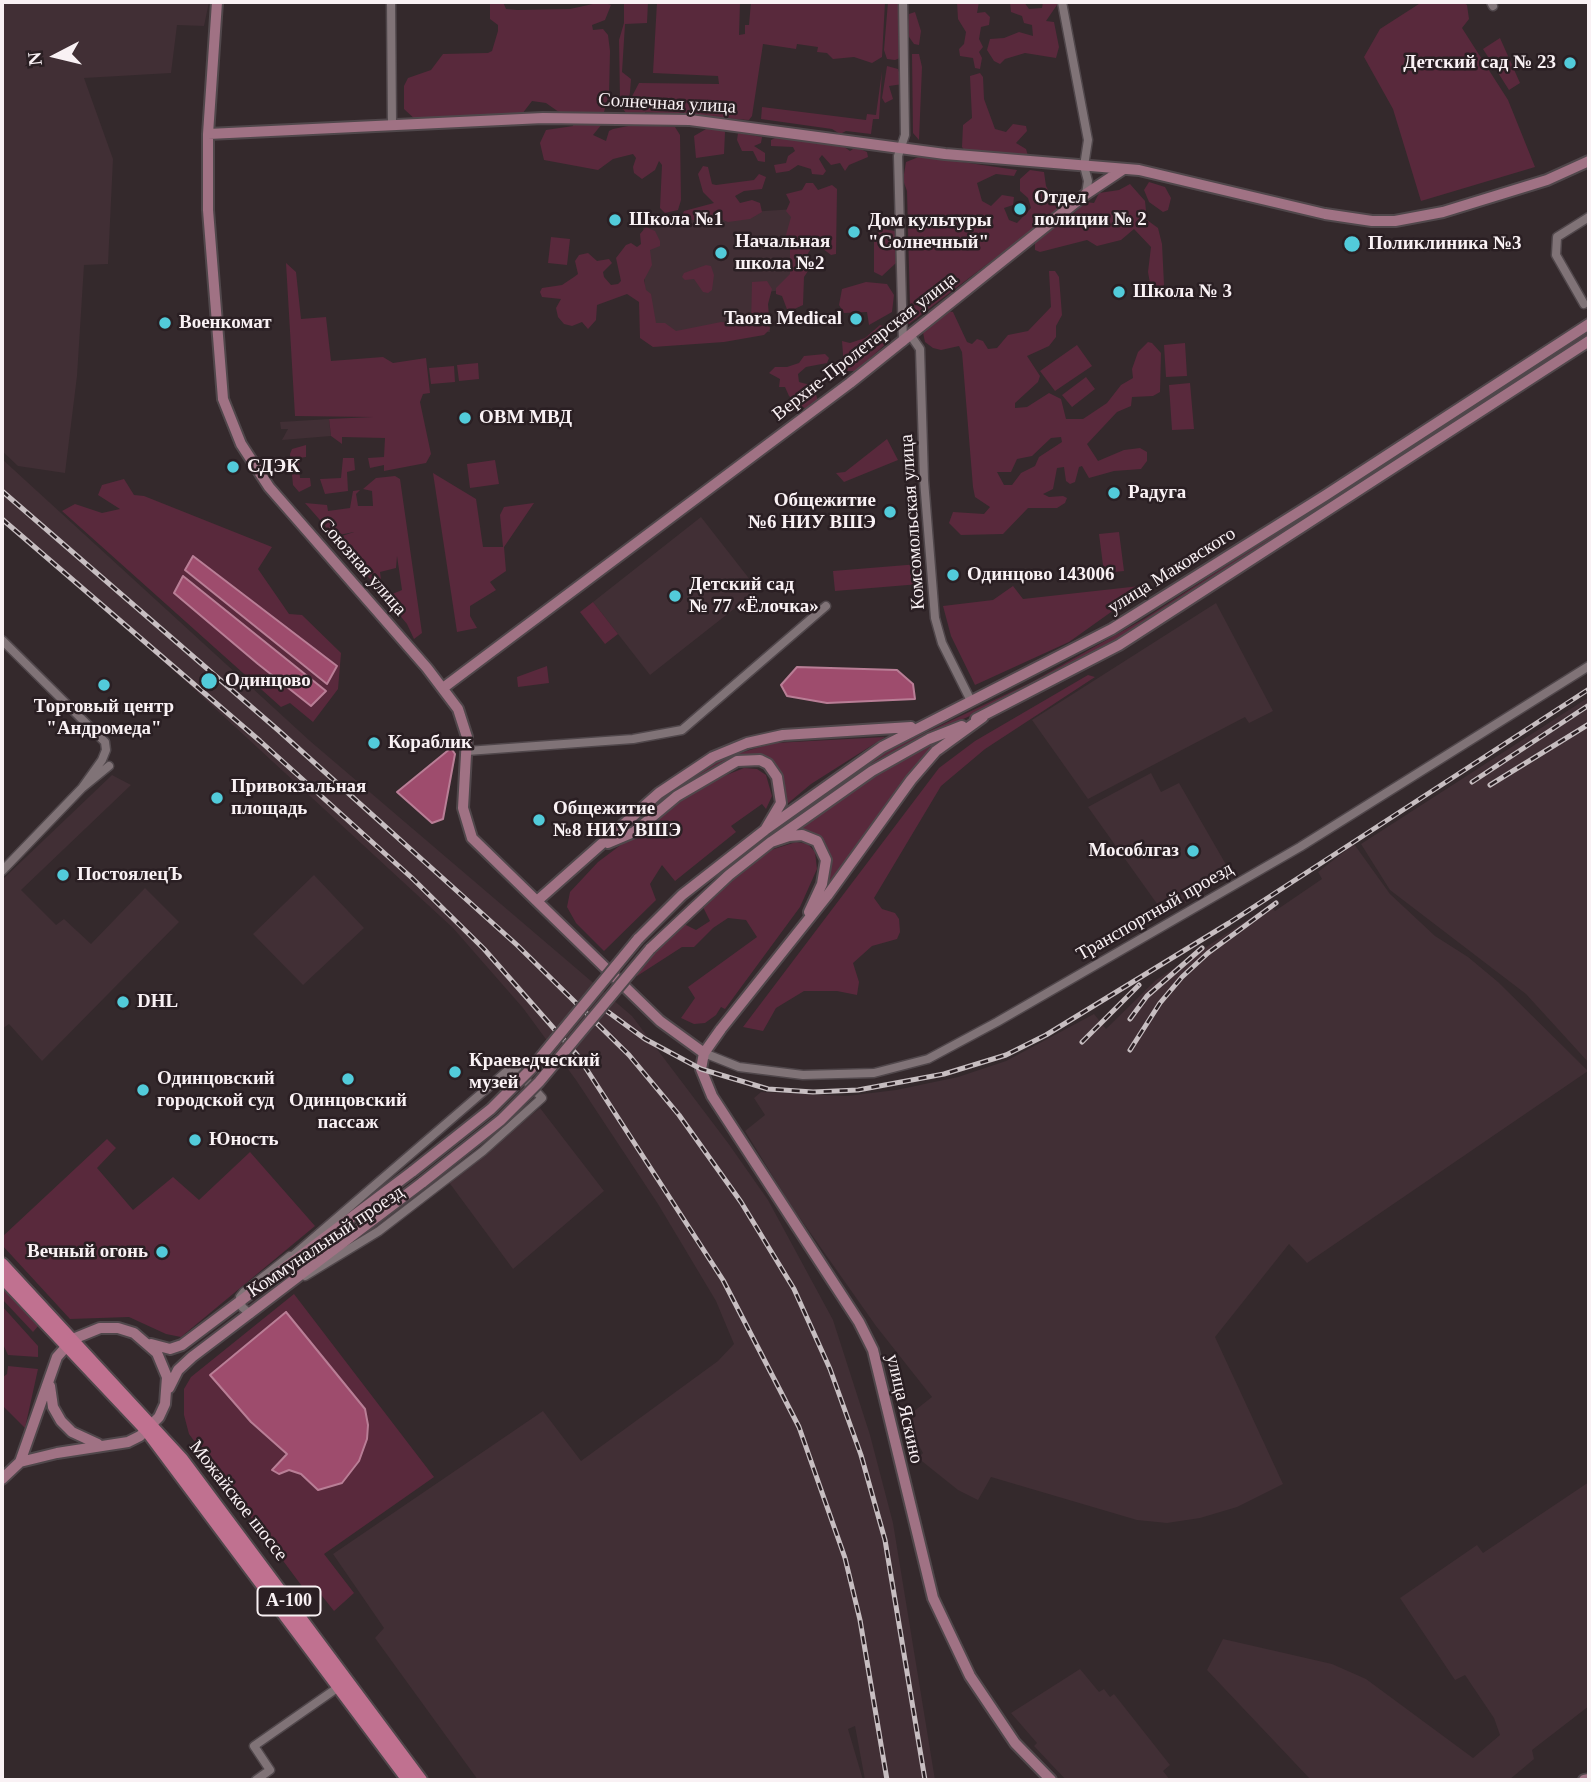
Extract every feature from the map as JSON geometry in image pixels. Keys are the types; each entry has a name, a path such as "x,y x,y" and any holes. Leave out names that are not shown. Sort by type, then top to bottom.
{"main road":[{"name":"Можайское шоссе","path":"2,1264 219,1506 421,1780"},
{"name":"Можайское шоссе","path":"2,1277 70,1342"},
{"name":"Можайское шоссе","path":"150,1428 408,1780"}],"street":[{"name":"Союзная улица","path":"216,2 208,134 208,210 223,399 237,434 264,481 443,688 460,715 467,751 463,808 472,838 660,1021 704,1053"},
{"path":"391,2 392,124"},
{"name":"Комсомольская улица","path":"904,2 905,135 900,147 907,339 919,349 924,480 938,631 971,701"},
{"path":"1062,2 1088,140 1084,166 1088,181 1086,194"},
{"name":"Солнечная улица","path":"208,134 551,117 668,119 1122,170"},
{"path":"1122,170 1139,170 1219,186 1353,220 1395,221 1525,188 1589,161"},
{"name":"Верхне-Пролетарская улица","path":"443,688 907,339 1086,194 1122,170"},
{"path":"1584,304 1556,255 1557,237 1589,216"},
{"name":"улица Маковского","path":"265,1281 414,1171 491,1109 531,1069 638,939 682,895 830,782 927,722 1112,629 1326,495 1589,324"},
{"name":"улица Маковского","path":"291,1282 500,1120 539,1082 650,949 729,875 771,842 872,771 929,739 982,717 1119,645 1589,341"},
{"path":"467,751 609,741 682,730 826,606"},
{"path":"2,640 105,742 106,763 2,871"},
{"name":"Транспортный проезд","path":"704,1053 739,1067 803,1074 874,1073 928,1059 998,1022 1310,841 1589,666"},
{"path":"704,1053 923,766 936,751 982,717"},
{"path":"537,901 659,793 694,768 729,750 783,735 894,730 927,722"},
{"path":"599,847 634,832 709,775 746,758 768,764 779,784 781,803 765,830"},
{"path":"771,842 802,835 817,841 823,850 826,870 804,924"},
{"name":"улица Яскино","path":"704,1053 701,1069 712,1096 859,1322 873,1350 923,1564 933,1598 951,1639 970,1676 1015,1743 1051,1780"},
{"name":"Коммунальный проезд","path":"149,1343 161,1349 176,1348 265,1281 513,1066 542,1098 483,1152 379,1231 334,1261 291,1282 178,1370 165,1404 150,1428"},
{"path":"250,1314 243,1310 240,1300 244,1292 301,1248"},
{"path":"282,1269 280,1280 291,1282"},
{"path":"2,1479 20,1462 57,1357 70,1342 100,1328 118,1328 134,1333 149,1343 164,1364 168,1391"},
{"path":"51,1375 50,1391 61,1421 72,1432 101,1445"},
{"path":"20,1462 128,1442 150,1428"},
{"path":"256,1780 270,1770 254,1746 340,1686"}],"shaded area":[{"path":"2,2 209,2 204,26 177,25 171,73 84,78 113,159 108,264 84,265 77,376 65,473 18,466 2,451"},
{"path":"490,2 503,2 506,9 517,10 570,9 602,2 611,5 605,20 592,25 593,30 603,29 608,35 610,51 609,94 604,112 606,119 593,135 606,141 609,131 613,129 658,120 661,126 675,127 680,135 681,200 678,210 665,213 660,208 662,165 659,161 655,170 642,179 634,173 636,158 633,154 613,159 598,170 544,160 540,143 546,130 573,126 573,122 546,103 532,101 522,114 418,122 404,109 404,86 408,78 431,70 443,54 492,51 498,25 490,19"},
{"path":"624,2 648,2 647,23 625,24 622,72 631,79 629,99 620,100 619,40 624,23"},
{"path":"657,2 740,2 739,35 745,34 745,25 749,25 751,2 885,2 882,57 872,63 854,57 833,59 827,53 817,52 818,47 797,44 796,49 763,44 752,116 749,120 645,112 645,118 629,118 622,107 627,106 639,83 719,84 718,76 653,73"},
{"path":"888,2 900,2 900,58 895,60 887,59 884,50"},
{"path":"957,2 979,2 977,13 985,12 990,17 989,25 981,27 979,39 983,47 979,52 982,58 980,69 975,68 973,58 960,56 959,49 964,44 966,32 958,19"},
{"path":"1010,2 1024,2 1029,9 1042,8 1043,2 1059,2 1046,21 1054,22 1059,47 1056,58 1025,53 1005,59 1000,64 994,61 987,50 990,39 1004,38 1019,32 1033,36 1032,25 1024,23 1022,16 1011,12"},
{"path":"1422,2 1463,2 1467,5 1469,19 1462,28 1508,100 1535,167 1421,201 1393,109 1364,57 1380,29"},
{"path":"915,12 921,31 919,45 914,44 907,34 909,14"},
{"path":"1500,38 1520,83 1509,90 1483,49"},
{"path":"912,54 919,54 922,67 919,140 913,133"},
{"path":"887,66 898,69 903,84 889,86 893,99 885,103 882,98"},
{"path":"882,71 879,119 873,119 871,134 846,131 840,134 832,129 761,119 762,107 866,120 867,114 876,115"},
{"path":"980,73 983,77 984,99 995,129 1006,132 1013,124 1026,126 1027,131 1016,143 1026,149 1029,159 965,151 962,147 963,125 972,118 970,76"},
{"path":"720,128 725,132 724,154 696,158 694,136 706,129"},
{"path":"738,133 762,137 761,143 754,146 765,153 765,162 758,161 753,151 742,151 737,140"},
{"path":"777,137 840,144 850,151 856,147 867,152 868,157 849,165 845,171 840,163 831,165 822,155 819,159 826,171 823,175 812,174 811,169 798,165 789,171 776,173 774,165 786,163 788,156 795,151 793,147 771,146 771,140"},
{"path":"921,156 1017,170 1014,176 996,174 977,183 982,201 991,206 1002,195 1014,197 1013,205 1004,208 1009,220 1017,223 1031,208 1028,198 1020,191 1020,179 1030,170 1044,172 1046,186 1058,210 909,324 906,321 906,308 910,306 907,191 903,180 906,162"},
{"path":"703,166 708,167 712,184 716,185 754,180 759,174 766,177 762,189 744,191 735,196 740,203 752,200 760,203 762,212 750,219 728,222 718,218 704,222 681,218 684,211 714,203 703,192 698,174"},
{"path":"1149,182 1165,187 1171,198 1168,210 1163,212 1149,202 1144,190"},
{"path":"806,183 813,183 818,190 832,185 837,189 836,254 831,255 818,245 812,247 807,255 810,268 804,277 803,305 788,312 782,296 776,294 776,288 790,274 790,247 784,242 791,217 786,211 790,202 786,194 802,190"},
{"path":"1130,184 1145,201 1147,220 1158,228 1162,244 1164,285 1157,293 1151,289 1148,272 1151,247 1134,229 1121,240 1097,246 1087,240 1040,252 1035,250 1035,241 1057,221 1070,217 1085,202 1094,203 1099,193 1119,190"},
{"name":"Начальная школа №2","path":"795,209 801,288 766,292 770,332 646,336 643,219"},
{"path":"646,227 655,231 660,241 660,246 650,250 652,265 644,280 646,290 651,294 656,323 665,323 676,331 721,322 751,325 752,282 767,281 772,289 768,304 770,329 764,335 724,342 653,347 640,338 639,302 627,294 597,305 596,320 588,329 582,322 572,326 564,324 558,317 556,308 561,299 542,297 542,288 562,285 578,274 575,261 579,255 588,253 597,261 609,259 612,263 603,272 604,277 611,285 618,284 621,281 616,258 626,245 631,243 637,247 641,244 640,234"},
{"path":"883,229 895,231 896,263 882,276 874,272 874,236"},
{"path":"551,237 570,239 567,265 548,263"},
{"path":"286,263 296,272 301,319 326,317 331,361 383,357 393,363 426,358 430,393 423,394 420,402 431,454 426,463 384,471 384,465 370,468 368,458 384,457 385,438 342,437 342,444 331,436 329,419 373,417 295,416"},
{"path":"706,265 711,266 714,275 712,290 708,293 703,292 694,279 685,280 682,277 684,273"},
{"path":"1049,271 1055,271 1059,277 1062,315 1056,326 1056,337 1049,346 1027,356 1040,376 1038,382 1015,403 1015,408 1027,407 1049,393 1061,399 1066,419 1083,419 1107,403 1121,385 1133,378 1132,369 1138,352 1148,342 1152,343 1161,353 1160,392 1153,396 1132,397 1131,406 1117,412 1087,444 1098,461 1124,450 1140,448 1147,452 1147,461 1141,469 1114,471 1089,478 1082,466 1079,467 1075,482 1070,484 1066,481 1064,467 1057,468 1053,489 1043,494 1049,497 1063,496 1067,498 1065,503 1057,508 1028,508 1003,534 961,535 949,523 953,512 984,514 990,507 975,497 973,487 962,352 959,346 941,350 933,348 925,342 922,328 948,311 953,312 967,342 972,344 977,339 983,341 988,349 997,348 1008,335 1028,331 1051,307","holes":["1061,437 1062,442 1039,457 1035,466 1021,473 1012,485 1004,485 997,472 1011,472 1017,459 1032,456 1051,438"]},
{"path":"866,282 887,284 894,295 892,312 869,325 867,312 844,313 839,305 842,289"},
{"path":"880,325 889,328 889,341 856,371 847,371 844,367 842,341 850,343 865,338"},
{"path":"1589,331 1589,337 1147,623 1033,686 881,758 841,781 781,824 781,821 840,778 879,755 1032,682 1144,619"},
{"path":"1185,343 1187,376 1166,377 1164,345"},
{"path":"1077,345 1092,366 1055,391 1040,371"},
{"path":"825,354 829,358 827,363 806,367 798,374 799,382 814,386 818,402 807,410 789,396 785,387 779,387 780,379 769,373 775,367 799,363 804,356"},
{"path":"478,363 479,379 459,381 457,365"},
{"path":"454,366 455,382 431,384 429,368"},
{"path":"1086,377 1095,389 1072,407 1062,395"},
{"path":"1190,383 1194,429 1172,430 1169,385"},
{"path":"329,419 331,436 282,440 288,429 281,429 280,422"},
{"path":"887,439 898,460 844,482 836,473 845,472"},
{"path":"306,445 306,457 299,458 300,478 310,478 311,486 299,492 293,485 290,454 292,449"},
{"path":"343,458 354,458 355,470 347,472 348,491 325,494 320,479 341,478"},
{"path":"2,459 310,741 632,1016 728,1143 768,1200 833,1320 870,1435 893,1523 935,1780 865,1780 855,1726 848,1729 863,1780 478,1780 375,1638 384,1628 333,1554 543,1411 581,1461 718,1361 734,1344 716,1301 658,1204 576,1080 523,1008 453,928 181,677 2,519"},
{"path":"495,460 499,484 470,488 467,464"},
{"path":"433,473 476,499 483,547 503,547 500,515 504,507 534,503 504,547 506,571 490,582 496,590 470,606 470,616 477,628 457,632"},
{"path":"395,476 400,479 422,633 414,639 407,624 388,601 392,598 390,595 402,590 397,556 396,568 380,572 382,587 379,590 336,538 354,532 334,536 305,503 327,505 328,511 350,508 353,491 360,490 356,494 358,506 373,506 372,491 363,489 376,478"},
{"path":"124,479 134,495 144,496 272,547 258,569 289,614 302,615 341,653 338,689 313,722 290,703 281,707 62,511 75,504 102,513 120,509 98,495 102,485","holes":["193,556 337,666 327,684 185,571"]},
{"name":"Детский сад № 77 «Ёлочка»","path":"701,517 758,590 650,675 593,602"},
{"path":"1119,532 1124,571 1104,573 1099,534"},
{"path":"193,556 337,666 327,684 185,570"},
{"path":"919,564 920,584 835,591 833,571"},
{"path":"183,576 326,691 311,706 258,664 174,593"},
{"path":"1149,585 1069,642 975,685 951,636 943,606 993,600 1013,586 1023,599"},
{"path":"593,602 618,634 605,644 580,612"},
{"path":"1216,603 1273,711 1249,723 1245,717 1088,799 1032,720"},
{"path":"547,666 549,683 518,687 517,677"},
{"path":"797,667 897,670 913,684 915,699 827,703 787,696 781,685"},
{"path":"1088,675 1095,677 985,749 941,786 874,898 882,909 895,913 899,919 900,932 897,939 872,946 853,963 859,982 857,995 837,991 804,991 776,1008 763,1031 743,1027 939,768 975,741"},
{"path":"1589,697 1589,1063 1526,994 1390,890 1361,844"},
{"path":"955,731 821,897 831,860 828,850 822,840 796,830 891,765"},
{"path":"885,737 811,784 786,805 780,776 763,758 750,755 727,761 704,774 679,790 633,828 626,828 657,799 712,761 774,743"},
{"path":"451,748 455,754 443,819 432,823 397,792"},
{"path":"744,768 757,769 766,775 772,796 766,809 762,804 731,826 736,832 675,881 662,865 650,884 656,900 604,951 576,923 567,907 570,892 598,862 682,799 704,784"},
{"path":"1151,773 1161,792 1179,783 1232,875 1165,915 1088,807"},
{"path":"112,775 131,785 21,890 56,925 64,919 91,944 145,888 179,922 42,1061 9,1024 2,1029 2,880"},
{"path":"796,842 808,844 815,852 817,869 800,907 725,1009 721,1007 716,1015 705,1023 694,1024 681,1018 695,998 688,987 757,937 746,920 728,918 713,928 694,947 682,947 637,976 636,973 682,923 696,930 710,921 702,905 771,850"},
{"path":"1354,844 1390,894 1435,936 1468,957 1498,982 1588,1071 1307,1263 1289,1244 1215,1337 1283,1484 1237,1507 1200,1518 1167,1523 1137,1520 991,1477 978,1500 958,1490 918,1458 923,1453 904,1419 932,1397 876,1326 790,1204 745,1131 765,1115 754,1098 761,1092 847,1096 896,1090 958,1077 1006,1061 1094,1014 1106,1029 1156,980 1270,905 1275,911 1322,879 1318,872"},
{"path":"314,875 364,928 303,985 253,934"},
{"path":"540,1108 604,1191 513,1269 448,1181"},
{"path":"107,1139 116,1148 97,1168 133,1210 173,1177 199,1200 250,1152 315,1226 181,1337 166,1334 129,1317 70,1319 2,1245 2,1237"},
{"path":"2,1287 39,1325 33,1332 2,1299"},
{"path":"294,1294 434,1477 324,1554 354,1593 334,1611 315,1587 307,1593 189,1434 184,1415 184,1389 191,1377","holes":["286,1312 365,1409 318,1490 301,1474 289,1470 279,1474 273,1470 288,1455 251,1422 210,1375"]},
{"path":"2,1306 38,1346 38,1357 8,1355 2,1342"},
{"path":"286,1312 365,1409 368,1425 367,1439 359,1461 342,1483 318,1490 301,1474 289,1470 279,1474 272,1470 287,1454 251,1422 210,1375"},
{"path":"8,1366 38,1369 25,1428 2,1405 2,1378 7,1374"},
{"path":"1589,1482 1589,1706 1532,1750 1534,1759 1509,1780 1311,1780 1207,1670 1223,1639 1332,1664 1366,1679 1473,1758 1500,1735 1494,1718 1465,1675 1455,1680 1400,1598 1477,1545 1483,1553"},
{"path":"1080,1669 1099,1692 1104,1689 1110,1697 1114,1694 1170,1765 1163,1771 1170,1780 1066,1780 1034,1746 1037,1743 1011,1713"}],"railway":[{"path":"2,491 278,730 517,945 629,1055 679,1115 741,1202 794,1289 830,1369 861,1455 885,1540 925,1780"},
{"path":"2,519 260,741 412,878 484,949 578,1056 723,1280 799,1427 845,1558 860,1620 887,1780"},
{"path":"604,1009 645,1039 701,1069 768,1089 813,1092 858,1090 944,1074 1006,1055 1046,1035 1229,923 1589,689"},
{"path":"1472,782 1589,705"},
{"path":"1490,785 1589,724"},
{"path":"1130,1050 1160,1003 1182,977 1208,953 1276,903"},
{"path":"1130,1019 1147,996 1202,948"},
{"path":"1082,1042 1139,985"}],"place":[{"name":"Детский сад № 23","path":"1570,63"},
{"name":"Отдел полиции № 2","path":"1020,209"},
{"name":"Школа №1","path":"615,220"},
{"name":"Дом культуры \"Солнечный\"","path":"854,232"},
{"name":"Поликлиника №3","path":"1352,244"},
{"name":"Начальная школа №2","path":"721,253"},
{"name":"Школа № 3","path":"1119,292"},
{"name":"Taora Medical","path":"856,319"},
{"name":"Военкомат","path":"165,323"},
{"name":"ОВМ МВД","path":"465,418"},
{"name":"СДЭК","path":"233,467"},
{"name":"Радуга","path":"1114,493"},
{"name":"Общежитие №6 НИУ ВШЭ","path":"890,512"},
{"name":"Одинцово 143006","path":"953,575"},
{"name":"Детский сад № 77 «Ёлочка»","path":"675,596"},
{"name":"Одинцово","path":"209,681"},
{"name":"Торговый центр \"Андромеда\"","path":"104,685"},
{"name":"Кораблик","path":"374,743"},
{"name":"Привокзальная площадь","path":"217,798"},
{"name":"Общежитие №8 НИУ ВШЭ","path":"539,820"},
{"name":"Мособлгаз","path":"1193,851"},
{"name":"ПостоялецЪ","path":"63,875"},
{"name":"DHL","path":"123,1002"},
{"name":"Краеведческий музей","path":"455,1072"},
{"name":"Одинцовский пассаж","path":"348,1079"},
{"name":"Одинцовский городской суд","path":"143,1090"},
{"name":"Юность","path":"195,1140"},
{"name":"Вечный огонь","path":"162,1252"}]}
